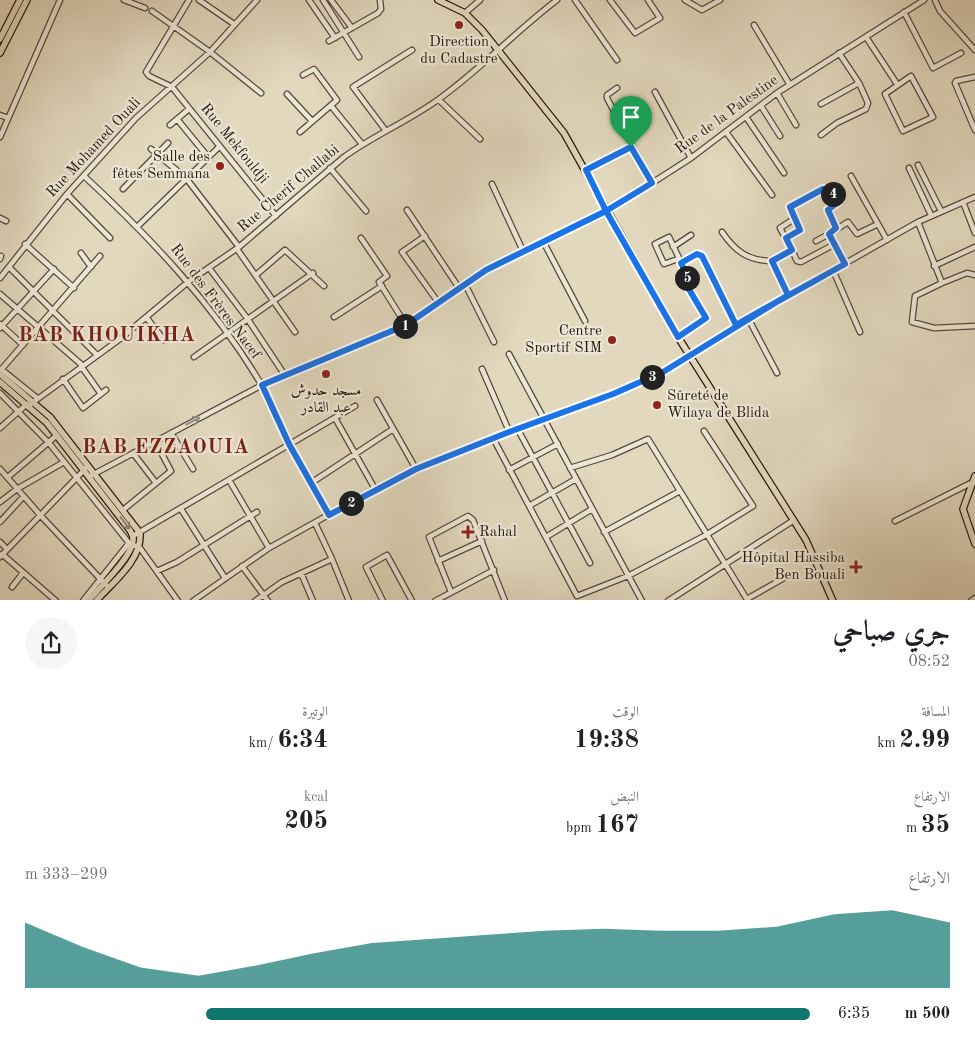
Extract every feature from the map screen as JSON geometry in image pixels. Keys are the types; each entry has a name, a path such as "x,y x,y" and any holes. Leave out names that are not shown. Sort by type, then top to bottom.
{"main road":[{"path":"0,40 20,0"},
{"path":"0,53 27,0"},
{"path":"438,0 465,13 564,133 678,337 794,520 817,562 833,600"},
{"path":"0,370 31,402 86,468"},
{"path":"1,385 31,402 50,418 133,536 126,557 88,600"},
{"path":"91,475 123,510 140,533 140,548 133,559 104,583 96,600"},
{"path":"974,479 963,509 975,544"}],"street":[{"path":"0,137 60,0"},
{"path":"124,0 145,8"},
{"path":"172,87 146,72 189,0"},
{"path":"199,0 234,24"},
{"name":"Rue Mohamed Ouali","path":"0,278 67,194 136,118 210,52 257,0"},
{"path":"309,0 335,38"},
{"path":"323,0 360,57"},
{"path":"331,0 352,28"},
{"path":"330,41 378,13 381,9 380,0"},
{"path":"465,13 480,0"},
{"name":"Rue Cherif Challabi","path":"0,428 18,411 97,355 188,282 238,248 330,168 362,144 439,100 531,19 557,0"},
{"path":"575,0 616,60"},
{"path":"610,0 635,33 660,18 648,0"},
{"path":"685,0 702,10 720,0"},
{"name":"Rue de la Palestine","path":"91,475 284,374 406,325 465,284 522,252 544,243 606,211 691,158 777,93 924,0"},
{"path":"935,0 940,10 975,50"},
{"path":"152,11 210,52 261,93"},
{"path":"904,12 933,68 961,53"},
{"path":"754,25 790,85"},
{"path":"866,37 897,84"},
{"path":"386,131 353,87 412,50"},
{"path":"822,135 837,123 866,109 868,103 839,53"},
{"path":"300,132 332,107 337,100 314,69 303,75"},
{"path":"913,76 933,117 902,130 885,95 897,84 913,76"},
{"path":"975,77 954,83 975,130"},
{"path":"821,104 858,83"},
{"name":"Rue Mekfouldji","path":"172,87 276,216"},
{"path":"617,88 606,97 631,147 652,183"},
{"path":"654,92 691,158"},
{"path":"777,93 796,125"},
{"path":"287,94 312,121"},
{"path":"439,100 480,140"},
{"path":"761,106 780,136"},
{"path":"332,107 362,144"},
{"path":"170,125 189,109"},
{"path":"0,114 8,118"},
{"path":"746,117 784,172"},
{"path":"177,119 208,157"},
{"path":"726,132 772,195"},
{"path":"123,189 168,143"},
{"path":"138,226 219,147"},
{"path":"586,170 631,147"},
{"path":"151,149 186,178 238,248 295,332"},
{"path":"918,165 941,212"},
{"path":"330,168 366,211"},
{"path":"909,168 932,215"},
{"name":"Rue des Frères Nacef","path":"84,176 138,226 188,282 226,333 262,385 289,444 329,515"},
{"path":"851,176 887,240"},
{"path":"492,184 522,252"},
{"path":"786,238 800,230 790,210 791,206 823,189 829,188 838,202 828,210 836,228"},
{"path":"67,194 110,238"},
{"path":"193,600 269,548 374,489 416,469 518,428 613,394 663,372 736,325 918,222 975,198"},
{"path":"963,202 975,233"},
{"path":"407,210 459,288"},
{"path":"0,218 6,220"},
{"path":"794,219 780,227 797,260 800,262 836,244"},
{"path":"816,241 849,222 857,234 878,224"},
{"path":"918,222 942,283"},
{"path":"722,232 740,253 760,261 772,261 792,250"},
{"path":"829,234 845,264"},
{"path":"673,247 691,235"},
{"path":"425,236 402,252 438,302"},
{"path":"678,337 706,318 687,286 687,275 680,261 668,237 654,245 664,264 680,261 697,254 702,256 736,325"},
{"path":"361,238 387,276 379,282 406,325"},
{"path":"544,243 585,321"},
{"path":"26,244 74,288"},
{"path":"934,266 975,247"},
{"path":"256,274 285,250 313,273 324,286"},
{"path":"81,253 91,267"},
{"path":"0,370 40,328 100,256"},
{"path":"772,261 788,295"},
{"path":"9,267 97,355"},
{"path":"209,268 247,318 284,374"},
{"path":"23,345 1,326 54,269"},
{"path":"834,270 860,332"},
{"path":"194,357 273,299 313,273"},
{"path":"975,275 967,274 915,296 912,322 934,328 949,329 975,326"},
{"path":"465,284 494,342"},
{"path":"334,317 382,286"},
{"path":"0,294 81,366 101,394"},
{"path":"146,317 164,340"},
{"path":"748,318 777,373"},
{"path":"508,354 545,418 592,510 642,600"},
{"path":"482,368 509,432"},
{"path":"63,379 83,408 106,390"},
{"path":"0,393 49,443 131,544 140,548 178,600"},
{"path":"377,400 416,469"},
{"path":"133,536 355,406"},
{"path":"335,418 374,489"},
{"path":"518,428 532,458 590,563"},
{"path":"310,483 354,453 393,430"},
{"path":"493,438 577,596 628,576 706,535 753,506 704,431"},
{"path":"171,433 193,469"},
{"path":"8,477 57,435"},
{"path":"570,468 612,455 648,439 747,600 784,578"},
{"path":"123,510 171,472 155,441"},
{"path":"510,470 558,444"},
{"path":"133,453 156,483"},
{"path":"0,502 17,489 64,462"},
{"path":"56,600 1,556 86,468"},
{"path":"0,469 23,497 104,583 83,600"},
{"path":"529,506 576,479"},
{"path":"895,521 974,479"},
{"path":"229,480 269,548"},
{"path":"604,532 680,491"},
{"path":"0,522 23,497"},
{"path":"181,509 225,578"},
{"path":"546,537 592,510"},
{"path":"157,571 204,546 257,512"},
{"path":"451,592 429,540 430,535 466,517 472,518 505,600"},
{"path":"668,600 725,566 794,520"},
{"path":"315,523 349,600"},
{"path":"438,561 482,541"},
{"path":"0,542 7,549"},
{"path":"382,600 366,567 388,555 412,600"},
{"path":"255,600 282,582 332,559"},
{"path":"242,566 268,600"},
{"path":"435,600 494,570"},
{"path":"12,587 23,573"},
{"path":"301,573 313,600"},
{"path":"971,600 975,598"}],"place":[{"name":"Direction du Cadastre","path":"459,25"},
{"name":"Salle des fêtes Semmana","path":"220,166"},
{"name":"Centre Sportif SIM","path":"612,340"},
{"name":"مسجد حدوش عبد القادر","path":"326,374"},
{"name":"Sûreté de Wilaya de Blida","path":"657,405"},
{"name":"Rahal","path":"468,532"},
{"name":"Hôpital Hassiba Ben Bouali","path":"856,567"}],"district":[{"name":"BAB KHOUIKHA","path":"107,336"},
{"name":"BAB EZZAOUIA","path":"166,448"}],"route":[{"path":"631,147 586,170 606,211 486,270 406,325 319,359 262,385 289,444 329,515 374,489 465,448 613,394 663,372 788,295 772,261 792,250 786,238 800,230 790,207 826,188 831,190 838,202 828,210 836,228 829,234 845,264 788,295 736,325 702,256 697,254 681,263 687,275 687,286 706,318 678,337 606,211 652,183 631,147"}]}
